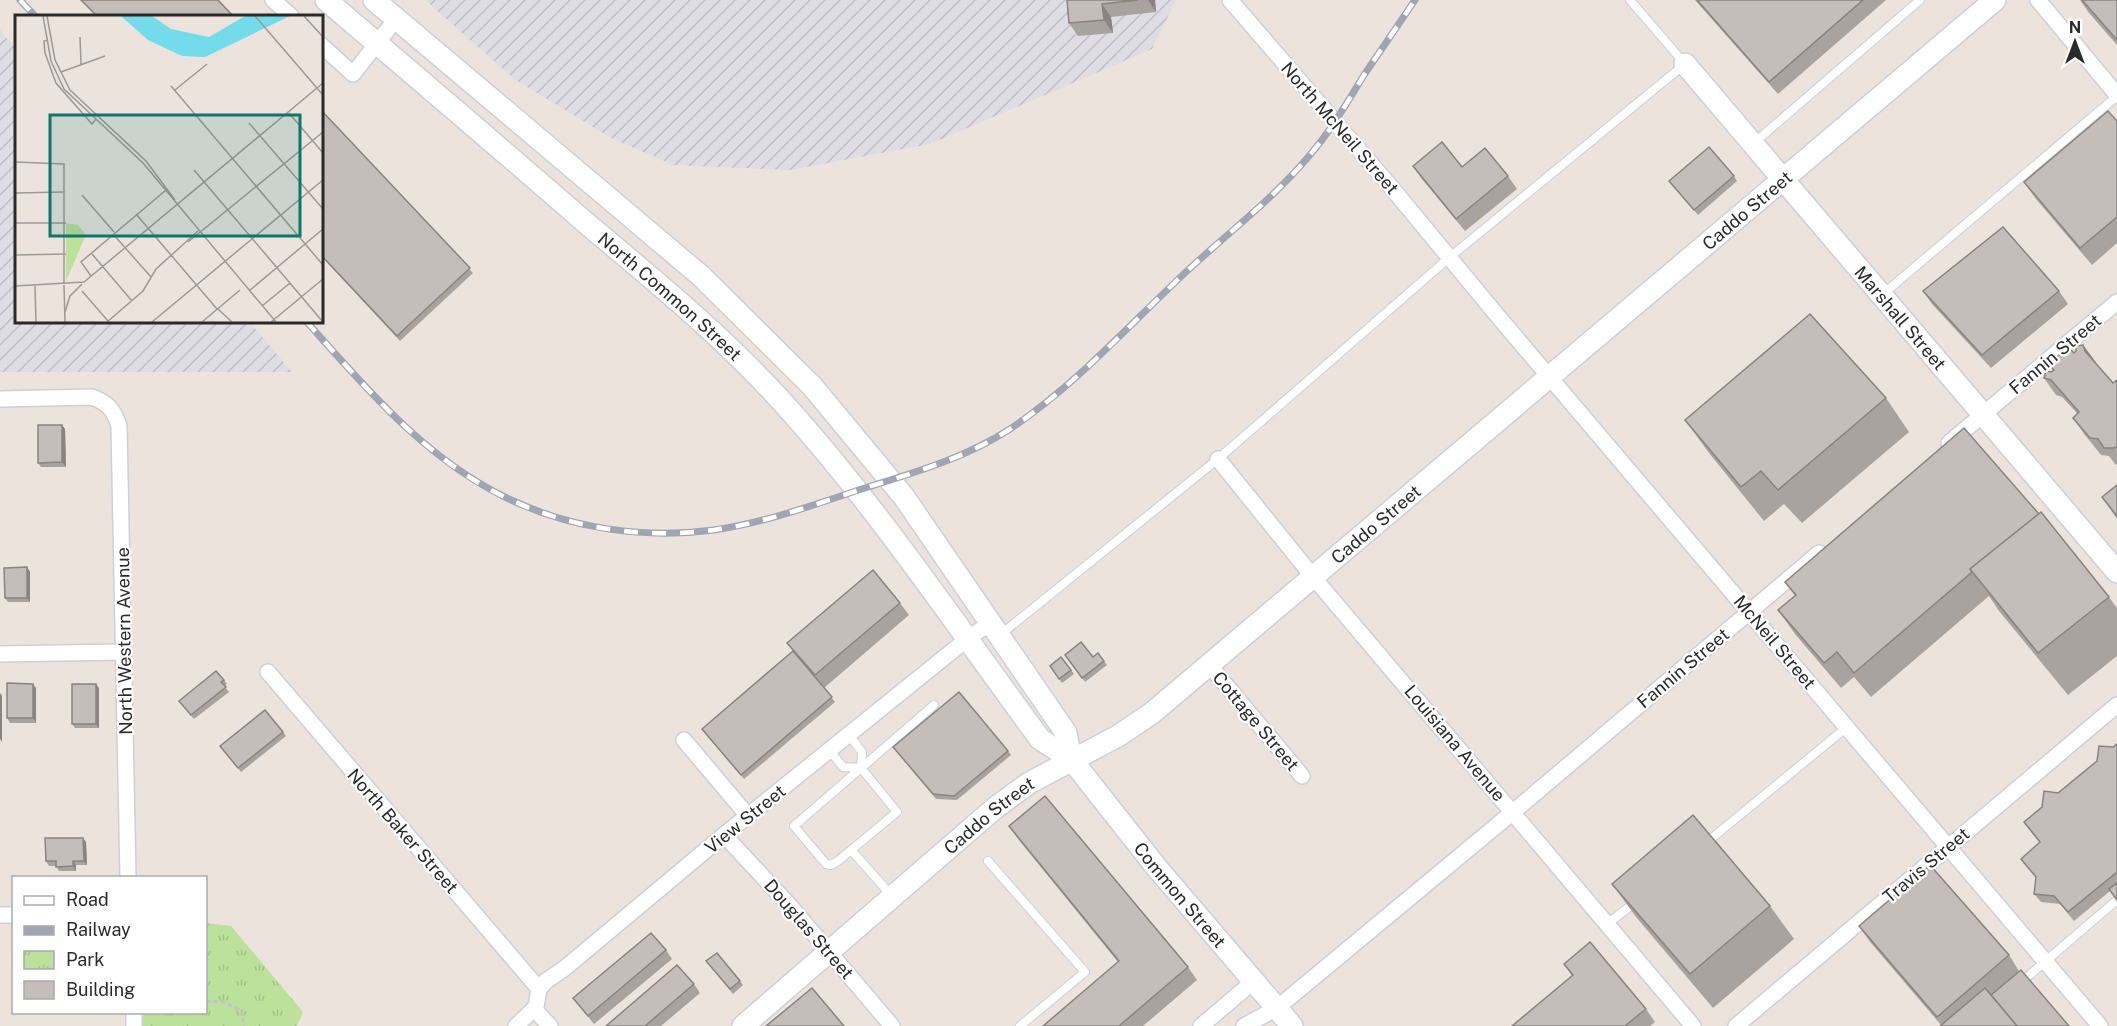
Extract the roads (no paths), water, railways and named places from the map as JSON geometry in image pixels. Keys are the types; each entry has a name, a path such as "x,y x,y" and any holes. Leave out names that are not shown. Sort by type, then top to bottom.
{"main road":[{"name":"North Common Street","path":"326,0 674,297 740,358 834,462 966,640"},
{"name":"North Common Street","path":"374,0 701,276 812,386 904,497 994,630"},
{"name":"Caddo Street","path":"742,1026 995,808 1029,783 1133,727 1210,666 1549,375 1995,0"},
{"name":"Marshall Street","path":"1684,64 2117,572"},
{"name":"Common Street","path":"994,630 1066,734 1071,759"},
{"name":"Common Street","path":"966,640 1040,739 1071,759 1157,868 1292,1026"}],"street":[{"path":"273,0 290,15"},
{"name":"North McNeil Street","path":"1230,0 1449,257"},
{"path":"2038,0 2117,96"},
{"path":"322,46 353,74 396,19"},
{"name":"McNeil Street","path":"1449,257 2100,1026"},
{"name":"Fannin Street","path":"1937,454 2117,302"},
{"name":"North Western Avenue","path":"0,399 92,397 105,402 115,412 119,426 128,876"},
{"name":"Louisiana Avenue","path":"1218,459 1314,578 1693,1026"},
{"name":"Fannin Street","path":"1244,1026 1277,1008 1828,545"},
{"name":"View Street","path":"539,989 724,835 966,640 994,630"},
{"path":"0,654 123,652"},
{"name":"Cottage Street","path":"1210,666 1302,776"},
{"name":"North Baker Street","path":"268,672 539,989"},
{"name":"Travis Street","path":"1736,1026 2117,705"},
{"path":"684,740 748,816"},
{"name":"Douglas Street","path":"724,835 830,951 892,1026"},
{"path":"1201,1026 1254,981"},
{"path":"516,1026 536,1007 539,989"},
{"path":"534,1009 550,1026"}],"lane":[{"path":"994,630 1218,459 1449,257 1684,64 1630,0"},
{"path":"1753,144 1920,0"},
{"path":"1882,295 2117,96"},
{"path":"849,735 862,752 861,768 897,812 852,851 831,865 826,864 794,826 861,768 934,705"},
{"path":"1695,853 1847,727"},
{"path":"830,751 843,767 861,768"},
{"path":"852,851 893,897"},
{"path":"988,861 1085,972 1020,1026"},
{"path":"1607,924 1642,896"},
{"path":"2014,988 2117,900"}],"railway":[{"path":"20,0 34,15"},
{"path":"307,322 351,372 424,443 479,483 509,499 558,518 635,532 714,530 772,518 905,476 959,456 994,439 1034,412 1080,374 1295,172 1317,147 1345,107 1415,0"}]}
